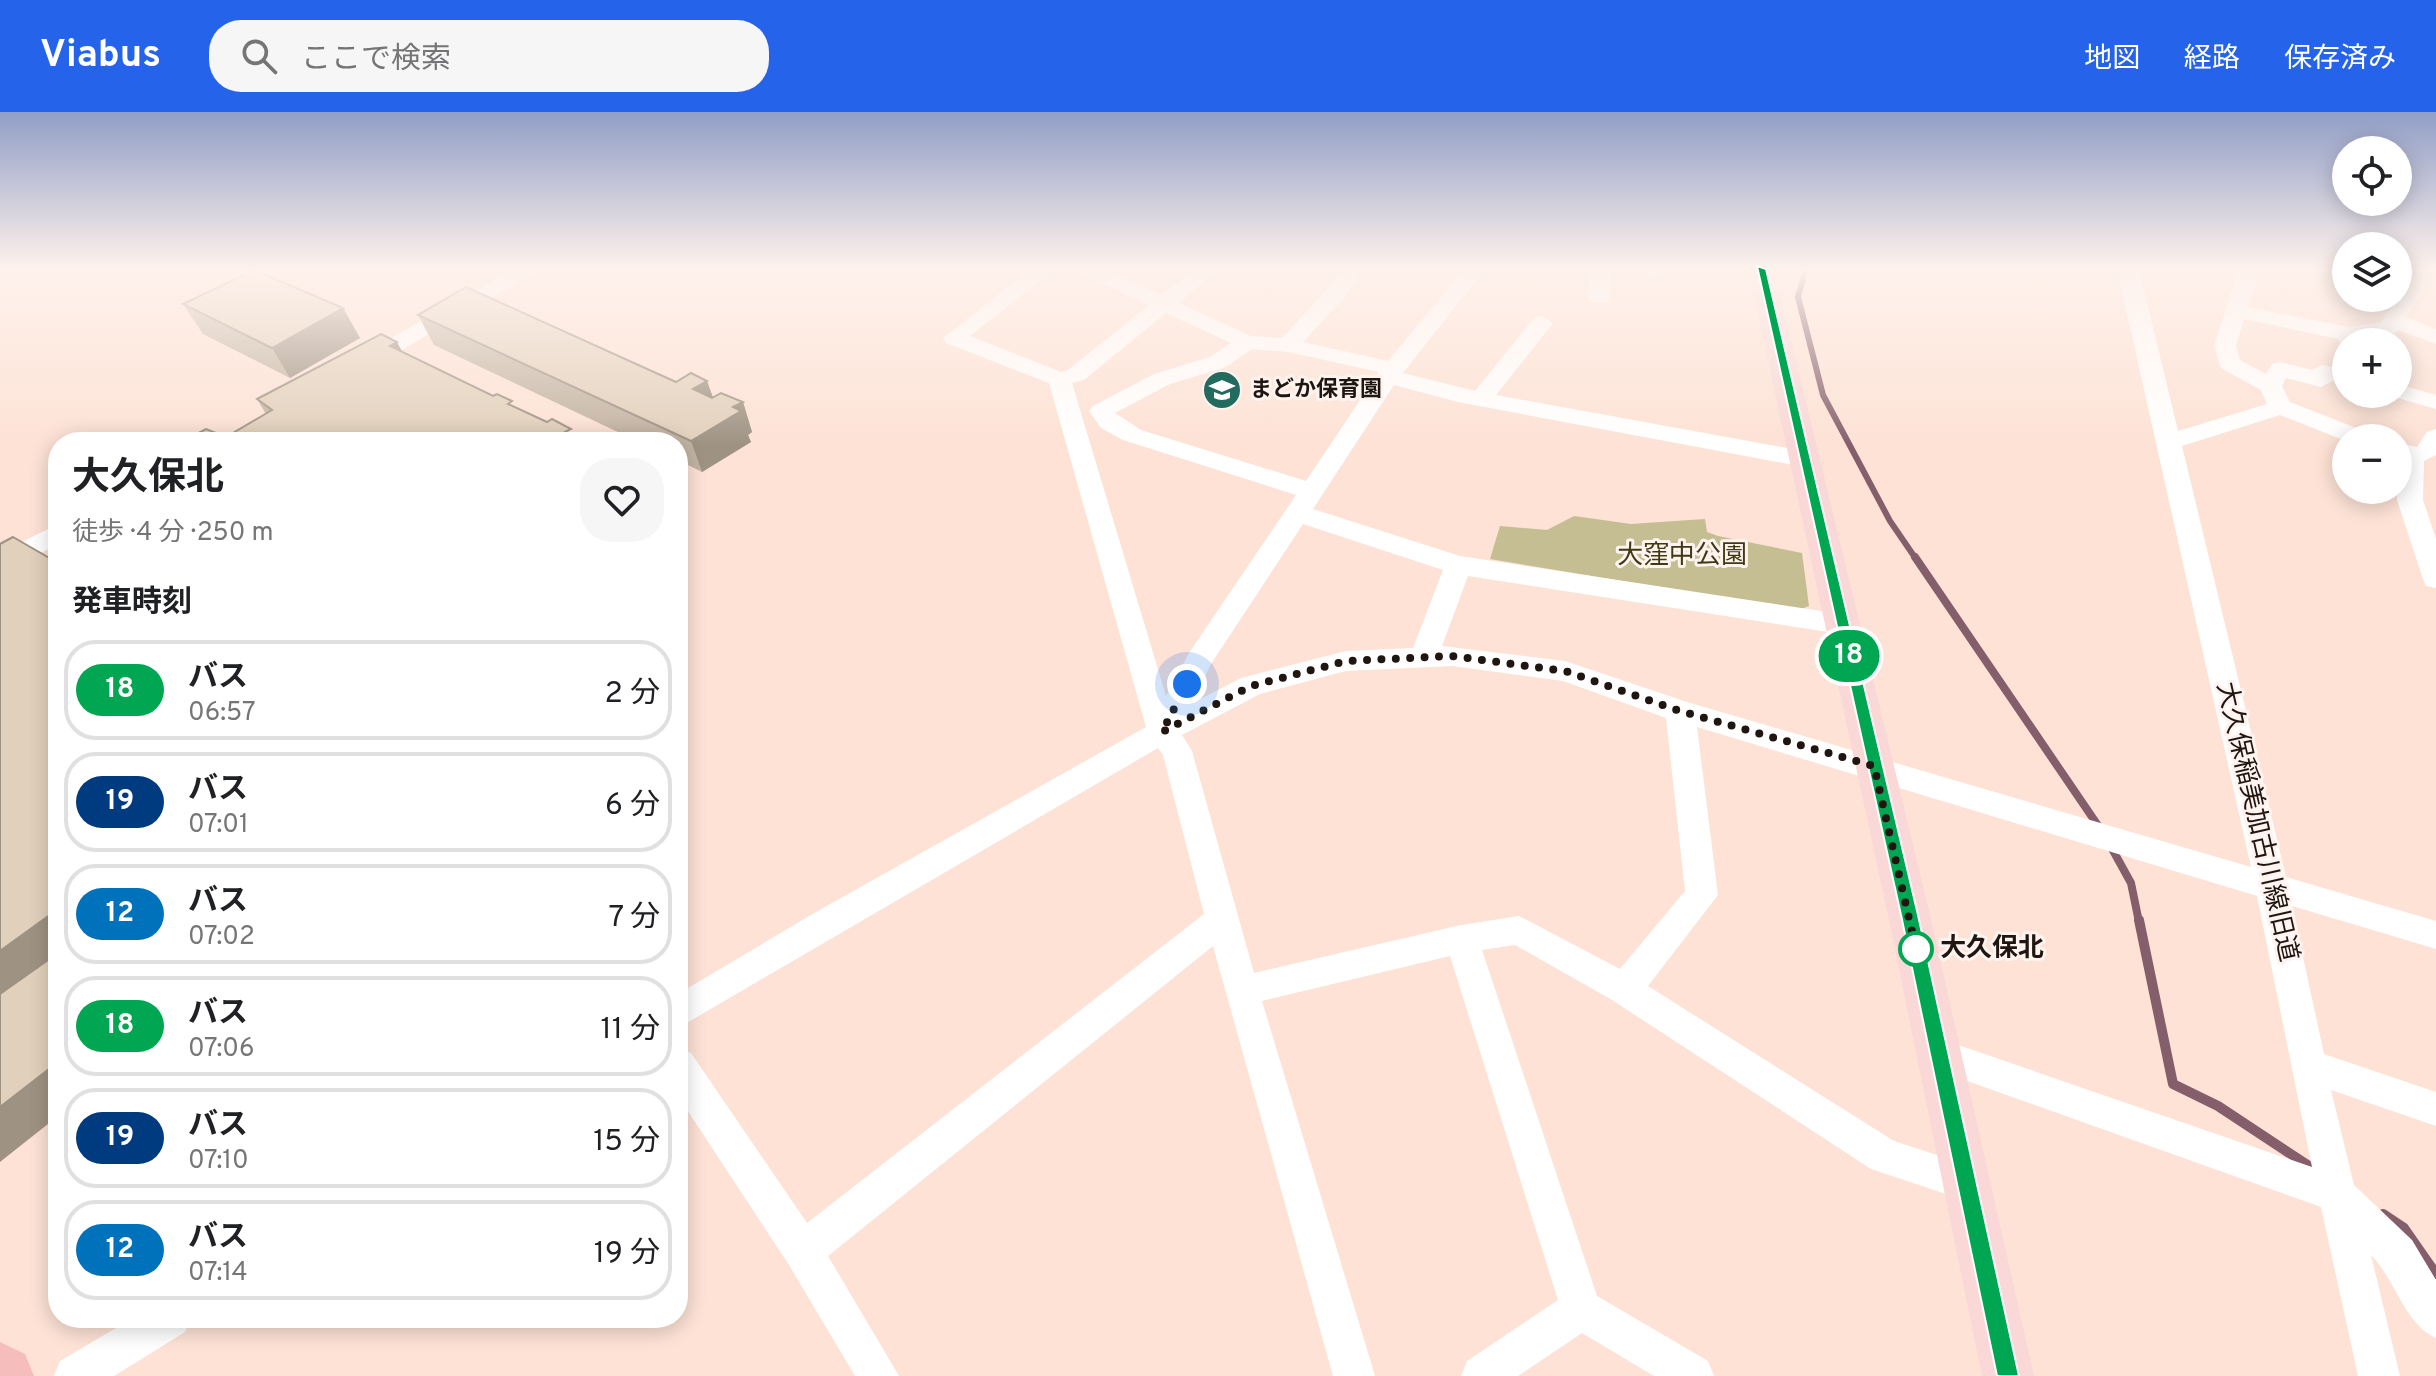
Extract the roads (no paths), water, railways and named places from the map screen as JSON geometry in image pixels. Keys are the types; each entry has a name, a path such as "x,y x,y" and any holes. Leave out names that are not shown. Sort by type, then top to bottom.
{"main road":[{"path":"1774,328 2008,1376"}],"street":[{"path":"341,375 425,328"},
{"path":"967,328 954,338 1059,379 1076,375 1136,328"},
{"path":"1216,328 1247,342 1288,345 1481,399 1804,459"},
{"path":"1288,345 1304,328"},
{"path":"1162,732 1199,660 1391,372 1427,328"},
{"path":"1481,399 1538,328"},
{"name":"大久保稲美加古川線旧道","path":"2142,328 2272,887 2336,1194 2379,1376"},
{"path":"2231,328 2225,346 2229,363 2275,397 2332,424"},
{"path":"2308,328 2332,334"},
{"path":"2414,328 2436,337"},
{"path":"1247,342 1218,362 1162,379 1101,411 1109,423 1132,435 1312,491"},
{"path":"2275,397 2280,369 2321,380 2322,372 2332,374"},
{"path":"1059,379 1162,732 1177,751 1242,991 1354,1376"},
{"path":"2412,395 2436,402"},
{"path":"2167,439 2181,439 2275,397"},
{"path":"1073,427 1109,423"},
{"path":"2421,451 2410,500 2436,579"},
{"path":"1297,513 1458,565 1841,624"},
{"path":"0,565 48,539"},
{"path":"1424,657 1458,565"},
{"path":"688,1006 828,922 1162,732 1251,686 1346,661 1424,657 1452,656 1565,671 1680,711 2436,935"},
{"path":"1624,989 1702,895 1680,711"},
{"path":"803,1251 1222,919"},
{"path":"1242,991 1461,939 1519,930 1624,989 1884,1156 1967,1182"},
{"path":"1461,939 1581,1309 1693,1376"},
{"path":"1938,1054 2336,1194 2398,1254 2436,1318"},
{"path":"2309,1066 2436,1109"},
{"path":"688,1080 803,1251 878,1376"},
{"path":"1482,1376 1581,1309"},
{"path":"75,1376 154,1328"}],"waterway":[{"path":"1806,328 1823,395 1890,521 1916,559"},
{"path":"1915,557 2101,830"},
{"path":"2110,845 2131,883 2139,922"},
{"path":"2139,920 2173,1084 2218,1106 2318,1172"},
{"path":"2383,1214 2404,1228 2436,1274"}],"place":[{"name":"まどか保育園","path":"1222,390"},
{"name":"大久保北","path":"1916,949"}],"park label":[{"name":"大窪中公園","path":"1682,556"}]}
